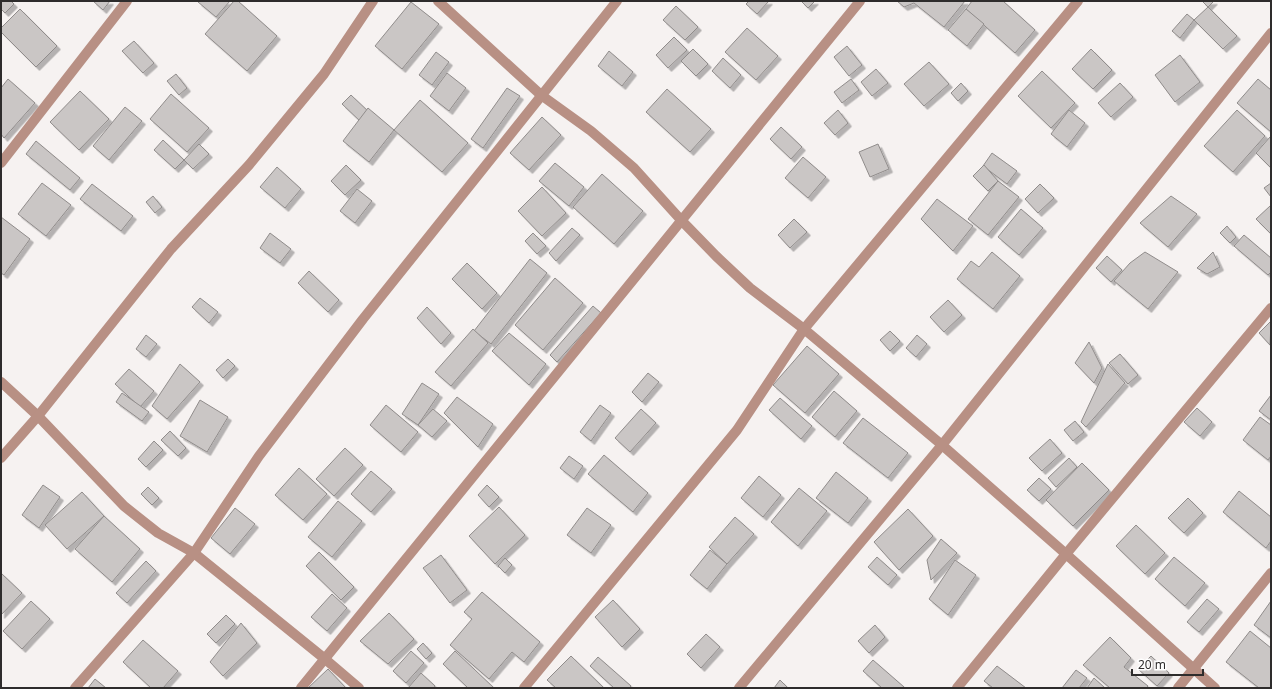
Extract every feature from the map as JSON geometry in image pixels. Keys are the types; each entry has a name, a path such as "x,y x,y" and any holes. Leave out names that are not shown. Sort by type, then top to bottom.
{"street":[{"path":"1,163 127,1"},
{"path":"1,458 38,416 171,249 249,165 319,80 373,1"},
{"path":"438,1 541,95 591,131 634,168 681,220 750,288 804,329 942,445 1215,688"},
{"path":"75,688 194,553 259,456 354,331 617,1"},
{"path":"301,688 860,1"},
{"path":"524,688 737,430 804,329 1078,1"},
{"path":"739,688 942,445 1271,33"},
{"path":"957,688 1066,554 1271,308"},
{"path":"1,382 38,416 124,506 158,533 194,553 359,688"},
{"path":"1178,688 1271,573"}],"building":[{"path":"1,1 11,1 14,4 5,13 1,9"},
{"path":"93,1 110,1 103,10"},
{"path":"230,1 216,17 198,2"},
{"path":"234,1 238,1 277,36 247,71 205,34"},
{"path":"749,1 769,1 757,14 746,4"},
{"path":"801,1 815,1 808,8"},
{"path":"897,1 965,1 944,27 914,3 904,7"},
{"path":"972,1 1003,1 1035,30 1015,53 966,9"},
{"path":"1202,1 1214,1 1208,7"},
{"path":"411,2 439,24 402,69 375,46"},
{"path":"676,6 698,27 685,40 663,20"},
{"path":"1208,7 1237,36 1223,49 1194,20"},
{"path":"20,9 57,46 36,67 1,32 1,28"},
{"path":"966,9 984,24 967,46 948,30"},
{"path":"1187,14 1194,20 1180,38 1172,31"},
{"path":"747,28 778,56 756,80 725,52"},
{"path":"674,37 687,50 668,68 656,55"},
{"path":"134,41 154,63 143,73 122,51"},
{"path":"847,46 862,65 849,76 834,57"},
{"path":"693,49 708,64 696,76 681,61"},
{"path":"1091,49 1112,70 1093,89 1072,69"},
{"path":"609,51 633,72 622,86 598,66"},
{"path":"436,52 449,62 432,85 419,75"},
{"path":"1180,55 1200,82 1175,102 1155,75"},
{"path":"723,58 741,75 730,88 712,71"},
{"path":"929,62 949,84 924,106 904,84"},
{"path":"876,69 888,83 872,96 861,82"},
{"path":"1042,71 1075,103 1051,128 1018,96"},
{"path":"447,73 466,88 449,111 430,96"},
{"path":"176,74 187,88 179,95 167,81"},
{"path":"8,79 35,103 4,138 1,134 1,88"},
{"path":"851,79 859,90 842,103 834,92"},
{"path":"1258,79 1271,90 1271,132 1237,103"},
{"path":"961,83 968,91 958,101 951,93"},
{"path":"1120,83 1133,97 1111,117 1098,103"},
{"path":"507,88 520,96 483,148 471,139"},
{"path":"667,89 711,129 690,152 646,112"},
{"path":"80,91 109,119 79,150 50,122"},
{"path":"171,94 209,128 187,152 150,119"},
{"path":"351,95 370,113 361,122 342,104"},
{"path":"420,100 468,143 442,172 394,130"},
{"path":"125,107 142,121 109,160 93,146"},
{"path":"368,108 394,130 369,162 343,141"},
{"path":"838,110 848,123 835,135 824,123"},
{"path":"1069,110 1085,123 1067,147 1051,134"},
{"path":"1237,110 1265,136 1233,172 1204,146"},
{"path":"542,117 561,135 529,170 510,153"},
{"path":"781,127 802,147 791,159 770,139"},
{"path":"1270,137 1271,138 1271,168 1256,153"},
{"path":"163,140 184,160 175,169 154,150"},
{"path":"36,141 80,178 70,190 26,154"},
{"path":"199,144 209,154 193,169 184,160"},
{"path":"878,144 889,169 870,177 859,152"},
{"path":"992,153 1017,171 1007,184 983,166"},
{"path":"803,157 826,177 808,198 785,178"},
{"path":"555,163 584,187 569,206 539,181"},
{"path":"346,165 361,180 345,195 331,181"},
{"path":"984,165 998,181 988,191 973,176"},
{"path":"277,167 301,189 285,208 260,187"},
{"path":"602,174 643,211 614,244 573,207"},
{"path":"998,181 1019,197 988,235 968,219"},
{"path":"42,183 71,205 46,236 18,214"},
{"path":"1271,183 1271,197 1264,188"},
{"path":"92,184 133,216 121,231 80,199"},
{"path":"1040,184 1054,198 1038,213 1025,199"},
{"path":"542,187 566,213 542,236 518,211"},
{"path":"357,189 372,201 355,223 340,211"},
{"path":"153,196 162,207 155,213 146,202"},
{"path":"1171,196 1197,214 1168,247 1140,223"},
{"path":"937,199 973,226 953,251 921,219"},
{"path":"1271,206 1271,234 1256,219"},
{"path":"1021,209 1043,228 1019,255 998,237"},
{"path":"1,217 30,239 4,275 1,273"},
{"path":"794,219 807,232 790,248 778,235"},
{"path":"1227,226 1236,237 1230,243 1220,233"},
{"path":"572,228 580,235 556,261 549,253"},
{"path":"270,233 291,249 280,263 260,248"},
{"path":"533,233 546,246 537,254 525,241"},
{"path":"1244,235 1271,258 1271,272 1268,275 1234,246"},
{"path":"992,252 1020,276 993,309 957,279 971,261 979,267"},
{"path":"1145,252 1178,272 1148,309 1114,281 1130,263"},
{"path":"1213,252 1220,267 1207,274 1197,268"},
{"path":"1107,256 1122,270 1111,282 1096,268"},
{"path":"530,259 547,273 491,344 474,331"},
{"path":"467,263 497,293 482,309 452,279"},
{"path":"309,271 339,300 328,312 298,283"},
{"path":"555,278 583,303 543,350 515,325"},
{"path":"200,298 218,312 209,323 192,307"},
{"path":"948,300 962,315 944,332 930,317"},
{"path":"593,306 601,313 557,362 550,355"},
{"path":"427,307 451,333 441,344 417,318"},
{"path":"1270,322 1271,323 1270,345 1259,333"},
{"path":"473,329 488,343 451,386 435,372"},
{"path":"890,331 900,341 890,351 880,340"},
{"path":"509,333 546,364 529,385 492,351"},
{"path":"146,335 157,344 146,357 136,349"},
{"path":"917,335 927,344 916,357 906,348"},
{"path":"1089,342 1102,368 1094,383 1075,363"},
{"path":"807,346 839,374 805,413 773,385"},
{"path":"1120,354 1138,375 1128,384 1109,363"},
{"path":"228,359 235,366 223,378 216,370"},
{"path":"180,364 200,382 167,419 152,406"},
{"path":"1108,364 1125,383 1086,427 1081,422"},
{"path":"129,369 154,391 140,407 115,384"},
{"path":"648,373 659,382 642,402 632,392"},
{"path":"422,383 439,394 418,425 402,414"},
{"path":"834,391 857,411 835,437 812,417"},
{"path":"122,393 149,412 142,421 116,402"},
{"path":"1271,395 1271,420 1259,411"},
{"path":"457,397 493,424 478,447 444,413"},
{"path":"780,398 812,426 801,439 769,410"},
{"path":"200,400 228,417 207,452 180,436"},
{"path":"386,405 418,432 401,452 370,425"},
{"path":"600,405 611,413 591,441 580,432"},
{"path":"1197,408 1212,422 1200,436 1184,422"},
{"path":"433,409 447,421 432,437 418,425"},
{"path":"641,409 656,423 630,452 615,438"},
{"path":"1260,417 1271,425 1271,456 1268,460 1243,440"},
{"path":"863,418 908,453 888,478 843,443"},
{"path":"1075,421 1084,432 1073,441 1064,430"},
{"path":"170,431 186,448 178,456 161,440"},
{"path":"1050,439 1062,453 1042,471 1029,458"},
{"path":"154,441 163,450 146,467 138,459"},
{"path":"345,448 363,465 334,496 316,479"},
{"path":"604,455 648,493 633,512 588,474"},
{"path":"569,456 583,466 574,479 560,468"},
{"path":"1069,458 1077,467 1056,487 1048,478"},
{"path":"1082,463 1109,490 1073,526 1046,500"},
{"path":"299,468 327,494 303,520 275,495"},
{"path":"371,471 392,489 371,512 351,494"},
{"path":"836,472 868,498 848,523 816,498"},
{"path":"759,476 781,495 763,517 741,498"},
{"path":"1039,478 1051,489 1039,501 1027,490"},
{"path":"43,485 60,497 39,528 22,515"},
{"path":"487,485 499,497 489,507 478,495"},
{"path":"148,487 159,498 152,505 141,494"},
{"path":"799,488 827,511 798,546 771,522"},
{"path":"1239,491 1271,517 1271,541 1266,548 1223,512"},
{"path":"82,492 104,516 67,549 45,525"},
{"path":"1188,498 1203,513 1184,533 1168,518"},
{"path":"338,501 362,521 332,557 308,537"},
{"path":"499,507 525,535 495,564 469,536"},
{"path":"235,508 255,524 230,554 211,538"},
{"path":"587,508 611,525 591,553 567,535"},
{"path":"908,509 933,536 899,570 874,542"},
{"path":"104,516 140,549 112,582 75,549"},
{"path":"735,517 754,534 727,564 709,547"},
{"path":"1136,525 1165,553 1145,574 1116,546"},
{"path":"941,539 957,553 931,580 927,560"},
{"path":"710,550 727,564 707,589 690,575"},
{"path":"319,552 354,587 341,600 306,566"},
{"path":"441,555 467,590 450,603 423,568"},
{"path":"877,557 897,575 888,585 868,567"},
{"path":"1174,557 1205,583 1185,606 1155,579"},
{"path":"505,558 512,565 505,573 498,566"},
{"path":"955,560 976,575 948,615 929,599"},
{"path":"146,561 156,571 127,603 116,593"},
{"path":"1,573 22,593 1,615"},
{"path":"482,592 540,642 524,662 512,652 489,679 450,645 472,619 464,612"},
{"path":"332,594 347,608 327,631 311,617"},
{"path":"1207,599 1219,609 1199,632 1187,622"},
{"path":"613,600 640,629 622,647 595,617"},
{"path":"31,601 50,619 22,649 3,631"},
{"path":"1271,601 1271,638 1254,625"},
{"path":"389,613 414,639 388,664 360,641"},
{"path":"226,615 235,624 216,643 207,634"},
{"path":"241,623 257,643 223,676 210,662"},
{"path":"875,625 885,637 869,653 858,641"},
{"path":"1250,631 1271,648 1271,688 1259,688 1226,662"},
{"path":"706,634 720,647 701,668 687,654"},
{"path":"1110,637 1131,658 1124,667 1148,686 1146,688 1110,688 1083,665"},
{"path":"143,640 178,671 163,688 151,688 123,662"},
{"path":"423,643 432,653 426,659 417,649"},
{"path":"411,651 424,663 406,683 393,671"},
{"path":"455,651 494,688 468,688 443,664"},
{"path":"571,656 604,688 556,688 547,680"},
{"path":"1151,656 1169,673 1157,686 1138,669"},
{"path":"598,657 631,686 629,688 614,688 590,666"},
{"path":"873,660 904,687 882,688 863,671"},
{"path":"997,666 1026,688 993,688 984,681"},
{"path":"328,669 346,688 308,688"},
{"path":"1076,670 1087,678 1079,688 1062,688"},
{"path":"421,673 435,686 434,688 408,688"},
{"path":"1094,678 1105,688 1087,688"},
{"path":"95,679 106,688 88,688"},
{"path":"780,680 788,688 774,688"}]}
